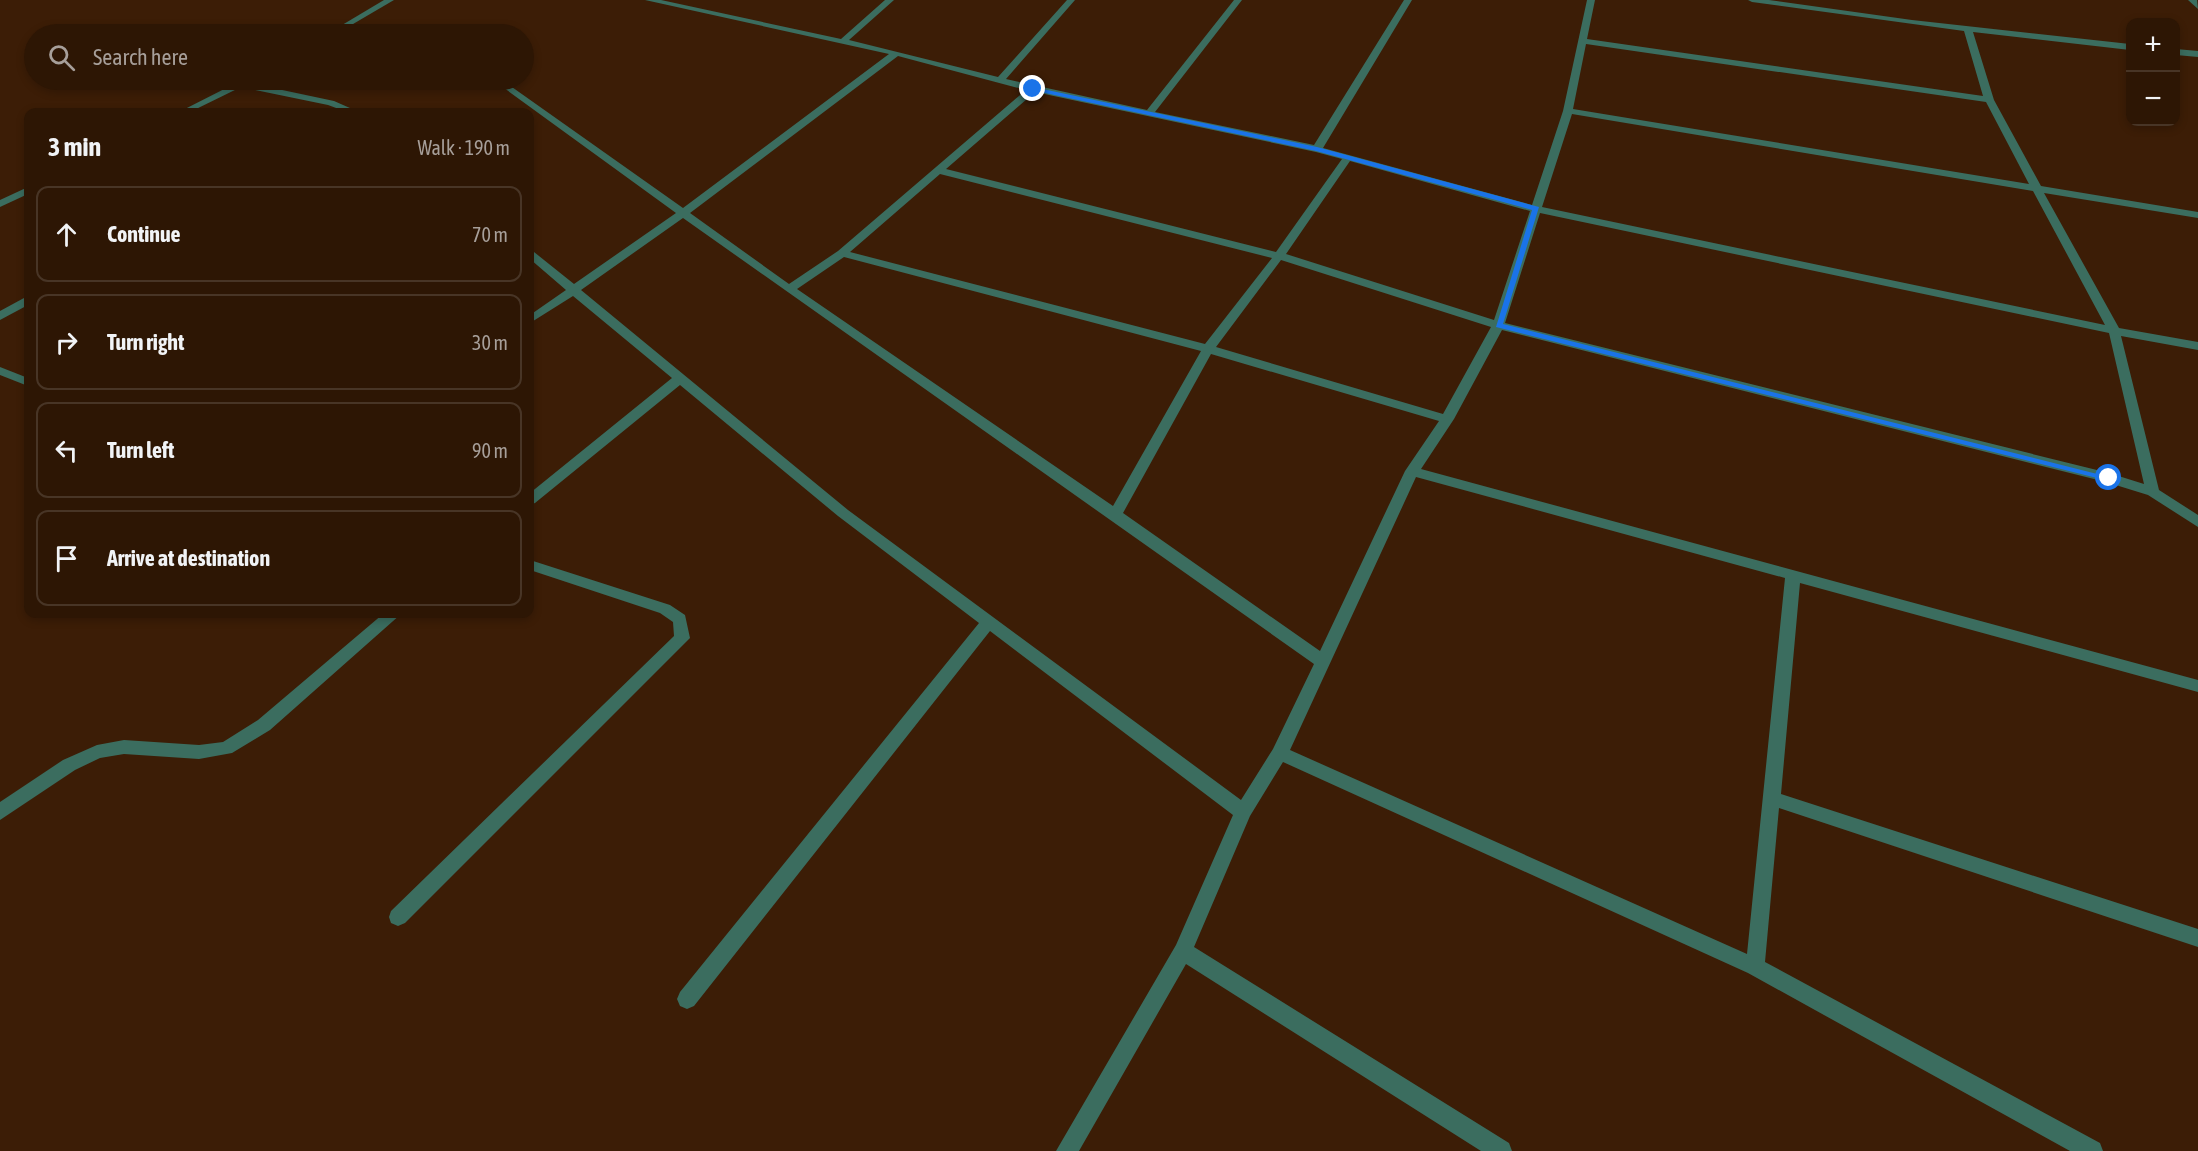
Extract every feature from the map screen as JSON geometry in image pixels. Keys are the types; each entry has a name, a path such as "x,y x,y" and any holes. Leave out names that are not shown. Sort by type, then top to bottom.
{"street":[{"path":"348,24 390,0"},
{"path":"649,0 713,9 1001,79 1033,89 1317,149 1536,209 2114,331 2198,346"},
{"path":"842,42 890,0"},
{"path":"1001,79 1071,0"},
{"path":"1150,112 1238,0"},
{"path":"1317,149 1408,0"},
{"path":"1067,1151 1184,951 1243,812 1280,753 1412,471 1447,419 1498,325 1568,111 1591,0"},
{"path":"1752,0 1968,30 2126,47"},
{"path":"2192,0 2198,6"},
{"path":"1968,30 1989,100 2114,331 2153,492"},
{"path":"1582,41 1989,100"},
{"path":"2180,52 2198,54"},
{"path":"534,317 684,213 896,53"},
{"path":"789,289 842,253 1033,89"},
{"path":"191,108 228,90"},
{"path":"277,90 344,108"},
{"path":"510,90 789,289 1116,514 1323,661"},
{"path":"1568,111 2198,215"},
{"path":"1116,514 1208,349 1279,256 1348,157"},
{"path":"938,170 1279,256 1498,325 2097,476 2153,492 2198,522"},
{"path":"0,204 24,192"},
{"path":"842,253 1208,349 1447,419"},
{"path":"534,257 843,513 1243,812"},
{"path":"0,316 24,302"},
{"path":"0,371 24,380"},
{"path":"534,497 680,378"},
{"path":"1412,471 2198,686"},
{"path":"398,917 682,638 680,619 665,609 534,566"},
{"path":"1755,968 1793,575"},
{"path":"0,812 69,765 97,752 124,747 199,752 226,748 264,724 388,618"},
{"path":"687,999 989,622"},
{"path":"1280,753 1755,968 2092,1151"},
{"path":"1773,799 2198,938"},
{"path":"1184,951 1501,1151"}],"route":[{"path":"1033,89 1317,149 1536,209 1498,325 2109,478"}]}
